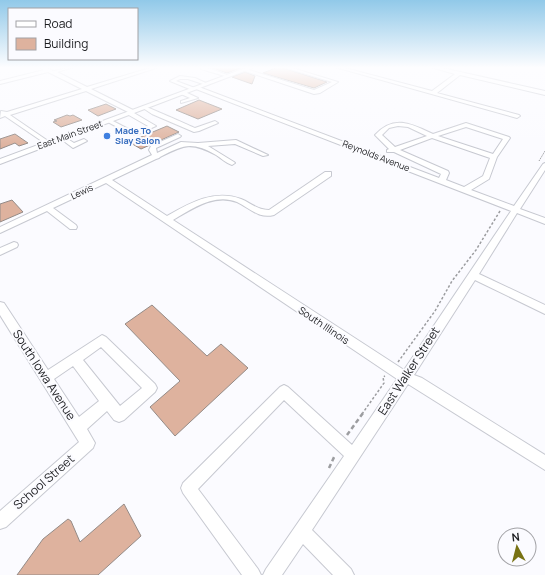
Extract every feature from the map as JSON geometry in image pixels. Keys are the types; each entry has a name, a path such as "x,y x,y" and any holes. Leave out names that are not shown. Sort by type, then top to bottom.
{"main road":[{"name":"East Main Street","path":"0,162 181,94"}],"street":[{"path":"3,115 69,94"},
{"path":"97,94 153,126 134,134 109,121"},
{"path":"185,94 195,98"},
{"path":"183,102 195,98 201,94"},
{"name":"Reynolds Avenue","path":"217,94 545,221"},
{"path":"436,94 517,116"},
{"path":"145,107 154,113 194,130 214,123"},
{"path":"0,110 3,115 48,143"},
{"path":"442,182 445,173 434,166 398,153 386,145 378,135 387,127 398,124 409,125 434,137 494,157"},
{"path":"376,156 466,125 507,138 494,157 486,177 465,190"},
{"path":"160,155 152,150 153,147 178,136"},
{"path":"63,138 73,146 84,141"},
{"name":"Lewis","path":"0,230 181,144 188,143 200,145 236,142 265,156"},
{"path":"200,145 232,163"},
{"name":"East Walker Street","path":"272,575 545,165"},
{"path":"167,220 215,197 238,200 253,211 260,213 271,213 328,174"},
{"name":"South Illinois","path":"107,180 386,366 405,377 418,382 545,463"},
{"path":"48,208 73,227"},
{"path":"0,252 14,245"},
{"path":"473,275 545,310"},
{"name":"South Iowa Avenue","path":"0,306 88,443"},
{"path":"46,378 74,359 102,340 151,388 119,415 74,359"},
{"path":"252,575 188,488 284,391 353,455"},
{"path":"78,427 108,402"},
{"name":"School Street","path":"0,521 88,443"},
{"path":"302,531 345,575"}],"building":[{"path":"199,100 222,109 198,119 176,110"},
{"path":"106,104 116,109 98,116 88,110"},
{"path":"67,115 73,115 82,120 61,127 53,122 57,121 54,120"},
{"path":"167,126 179,132 141,149 129,142"},
{"path":"15,134 28,143 19,146 15,143 0,149 0,139"},
{"path":"12,200 23,212 0,222 0,204"},
{"path":"152,305 207,356 221,344 248,368 175,436 150,407 180,381 125,324"},
{"path":"124,504 141,536 98,575 17,575 43,539 68,519 71,521 80,542"}],"place":[{"name":"Made To Slay Salon","path":"107,136"}]}
